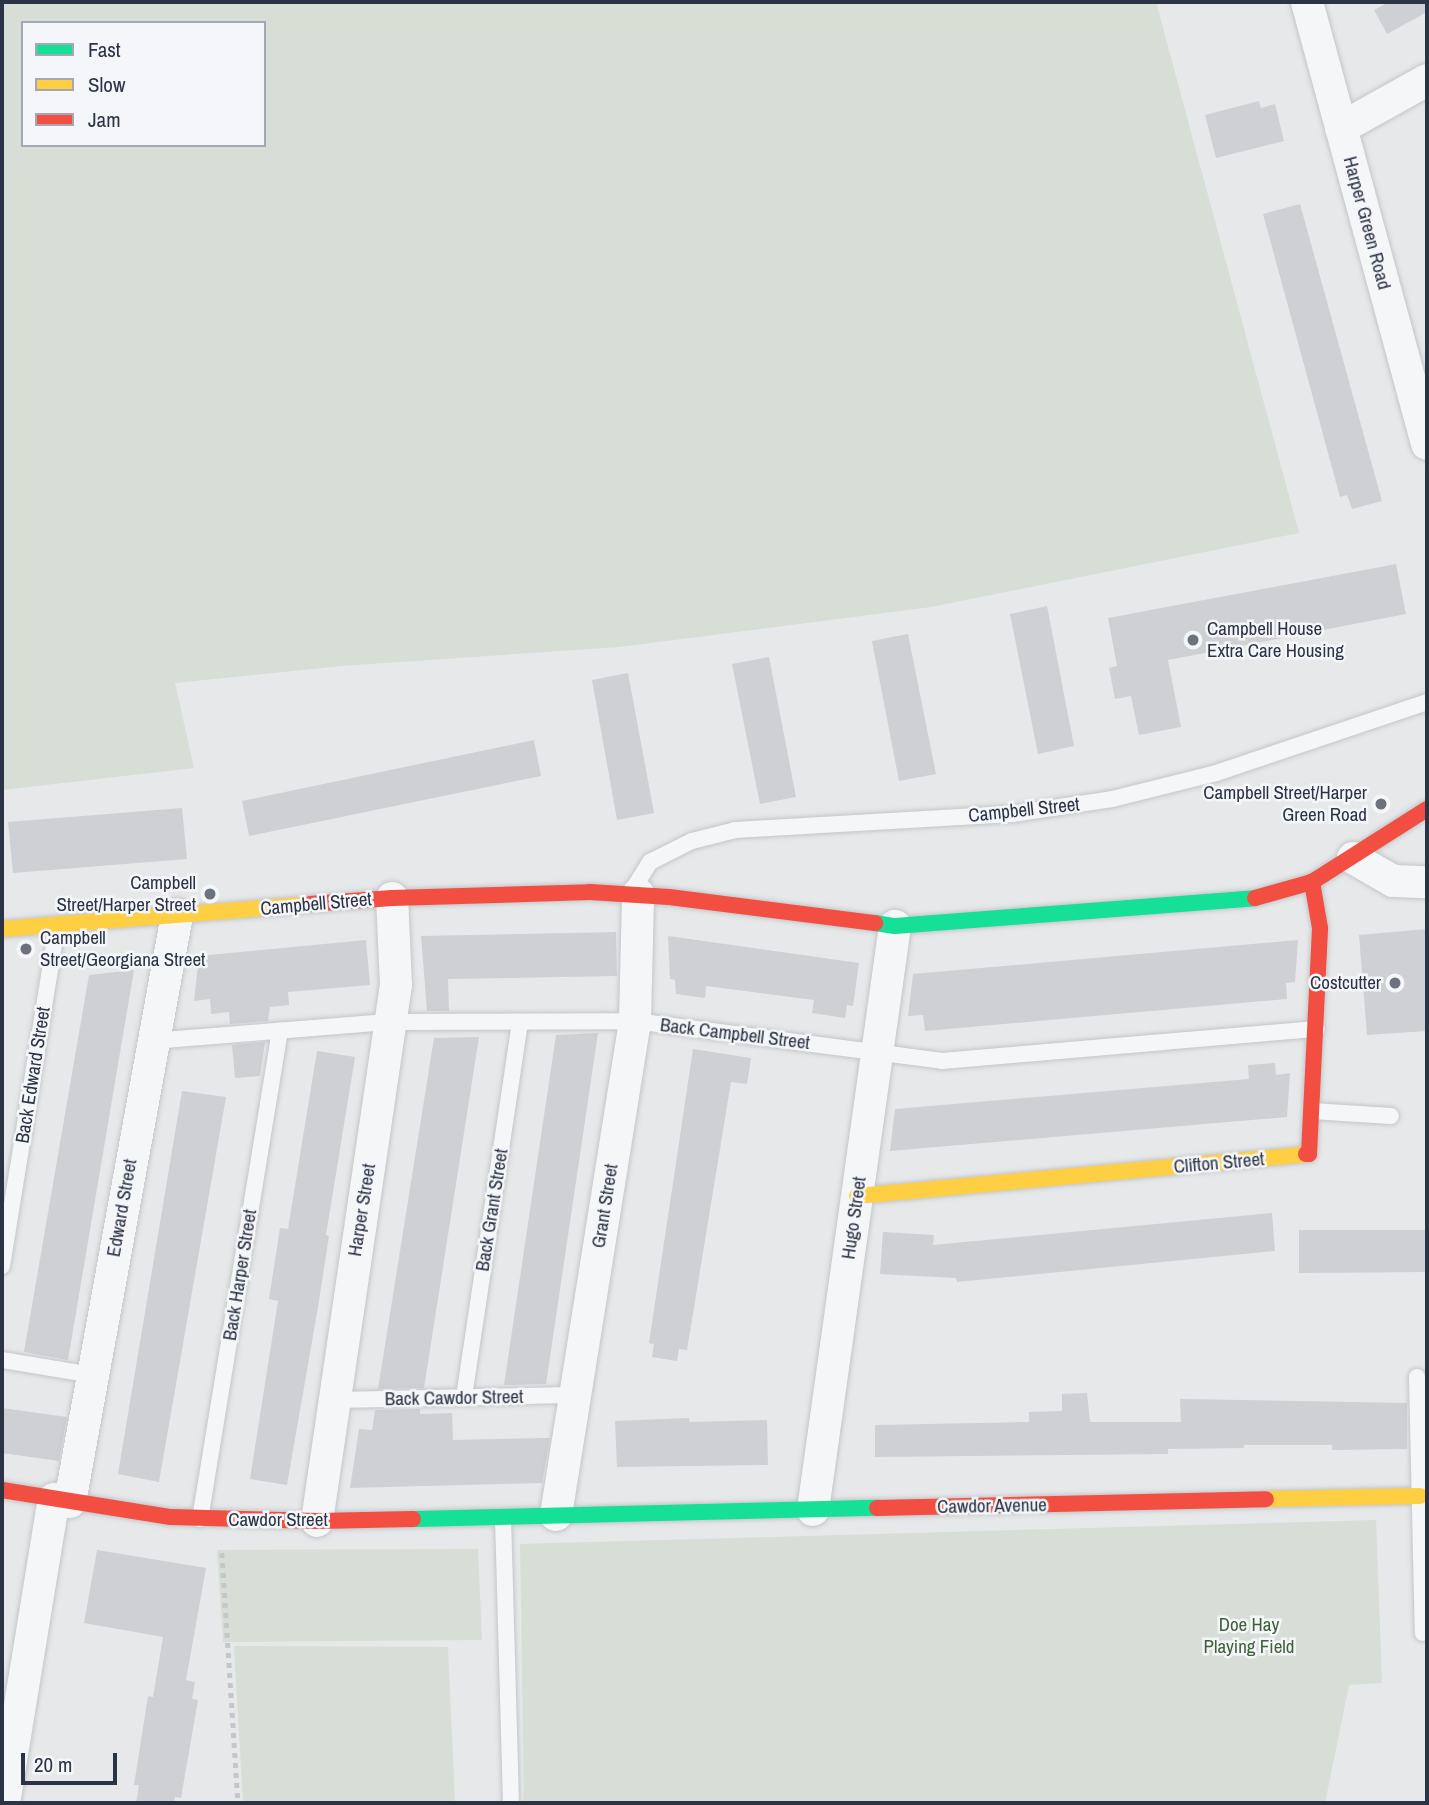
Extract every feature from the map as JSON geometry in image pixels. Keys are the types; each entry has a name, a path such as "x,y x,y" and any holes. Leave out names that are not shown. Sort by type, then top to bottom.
{"street":[{"name":"Harper Green Road","path":"1307,2 1427,444"},
{"path":"1341,128 1427,80"},
{"name":"Campbell Street","path":"2,929 392,898 590,892 634,894 895,926 1261,898 1312,882 1427,809"},
{"path":"1353,858 1393,881 1427,882"},
{"name":"Clifton Street","path":"857,1196 1309,1154 1320,928 1312,882"},
{"name":"Grant Street","path":"556,1515 635,1021 634,894"},
{"name":"Harper Street","path":"317,1521 396,985 392,898"},
{"name":"Edward Street","path":"4,1803 14,1669 62,1500 93,1375 177,915"},
{"name":"Hugo Street","path":"813,1510 895,926"},
{"name":"Cawdor Street","path":"2,1490 220,1520 317,1521 556,1515"},
{"name":"Cawdor Avenue","path":"556,1515 1424,1496"}],"lane":[{"name":"Campbell Street","path":"634,894 650,862 692,841 724,833 1012,814 1112,799 1216,773 1427,702"},
{"name":"Back Edward Street","path":"2,1266 57,925"},
{"name":"Back Campbell Street","path":"152,1041 390,1022 635,1021 942,1061 1317,1029"},
{"name":"Back Grant Street","path":"464,1397 520,1022"},
{"name":"Back Harper Street","path":"200,1519 280,1031"},
{"path":"1312,1111 1391,1116"},
{"path":"2,1360 93,1375"},
{"path":"1417,1377 1424,1496 1423,1633"},
{"name":"Back Cawdor Street","path":"334,1400 574,1395"},
{"path":"503,1517 511,1803"}],"path":[{"path":"220,1520 239,1803"}],"green space":[{"path":"2,2 1156,2 1299,533 931,607 619,647 341,666 175,683 194,768 2,790"},
{"name":"Doe Hay Playing Field","path":"1376,1520 1382,1683 1349,1685 1325,1803 524,1803 520,1544"},
{"path":"478,1549 482,1640 223,1642 217,1550"},
{"path":"234,1646 448,1647 455,1803 243,1803"}],"building":[{"path":"1389,2 1427,2 1427,12 1387,34 1374,10"},
{"path":"1259,101 1261,108 1275,104 1284,141 1216,158 1205,115"},
{"path":"1300,204 1382,501 1352,509 1347,495 1340,497 1263,214"},
{"name":"Campbell House Extra Care Housing","path":"1396,564 1406,614 1168,660 1181,727 1139,735 1131,696 1115,699 1109,668 1117,666 1108,618"},
{"path":"1047,606 1074,746 1038,754 1010,614"},
{"path":"908,634 936,774 899,781 872,641"},
{"path":"769,657 796,797 760,804 732,664"},
{"path":"628,673 654,813 617,820 592,680"},
{"path":"534,740 541,776 249,836 242,801"},
{"path":"182,808 187,859 13,873 8,822"},
{"name":"Costcutter","path":"1427,929 1427,1031 1367,1035 1359,935"},
{"path":"616,932 617,976 448,979 449,1011 427,1011 421,936"},
{"path":"668,936 859,963 853,1006 847,1005 845,1018 812,1013 814,1000 706,986 705,998 676,994 675,980 670,979"},
{"path":"366,940 370,985 288,992 289,1005 270,1007 268,1021 230,1024 229,1012 211,1014 210,999 194,1001 199,956"},
{"path":"1298,940 1295,982 1286,983 1287,999 925,1031 923,1015 908,1016 913,974"},
{"path":"134,970 68,1360 24,1352 89,975"},
{"path":"598,1033 546,1384 504,1385 556,1035"},
{"path":"479,1037 424,1388 378,1389 434,1038"},
{"path":"265,1042 260,1076 235,1078 232,1045"},
{"path":"693,1049 751,1058 747,1084 731,1082 687,1350 679,1349 677,1361 652,1357 654,1344 649,1343"},
{"path":"317,1051 355,1057 326,1235 329,1236 318,1307 287,1485 250,1479 278,1301 269,1299 280,1228 288,1229"},
{"path":"1275,1063 1276,1075 1290,1073 1287,1117 890,1151 895,1109 1249,1079 1248,1065"},
{"path":"182,1091 226,1097 159,1482 118,1474"},
{"path":"1272,1213 1275,1251 957,1282 956,1278 880,1274 883,1232 934,1235 933,1245"},
{"path":"1299,1230 1427,1230 1427,1272 1299,1273"},
{"path":"1087,1393 1090,1422 1181,1422 1180,1399 1407,1403 1407,1449 1332,1450 1332,1445 1244,1445 1244,1448 1168,1449 1168,1454 875,1457 875,1425 1029,1422 1029,1412 1062,1411 1062,1394"},
{"path":"2,1408 67,1417 59,1461 2,1453"},
{"path":"420,1409 420,1414 452,1413 453,1440 550,1438 542,1483 350,1488 359,1429 372,1430 375,1410"},
{"path":"689,1418 690,1422 767,1420 768,1465 617,1467 615,1421"},
{"path":"97,1550 206,1568 186,1680 195,1682 192,1699 198,1700 181,1798 175,1797 174,1803 136,1803 139,1785 134,1785 148,1696 153,1697 163,1637 84,1623"}],"traffic: fast":[{"path":"875,923 895,926 1255,898"},
{"path":"413,1519 877,1508"}],"traffic: slow":[{"path":"2,929 310,904"},
{"path":"857,1196 1306,1154"},
{"path":"1266,1499 1420,1496"}],"traffic: jam":[{"path":"1255,898 1312,882 1427,809"},
{"path":"1306,1154 1309,1154 1320,928 1312,882"},
{"path":"310,904 392,898 590,892 669,897 875,923"},
{"path":"2,1490 171,1517 317,1521 413,1519"},
{"path":"877,1508 1266,1499"}],"place":[{"name":"Campbell House Extra Care Housing","path":"1193,640"},
{"name":"Campbell Street/Harper Green Road","path":"1381,804"},
{"name":"Campbell Street/Harper Street","path":"210,894"},
{"name":"Campbell Street/Georgiana Street","path":"26,949"},
{"name":"Costcutter","path":"1395,983"}]}
